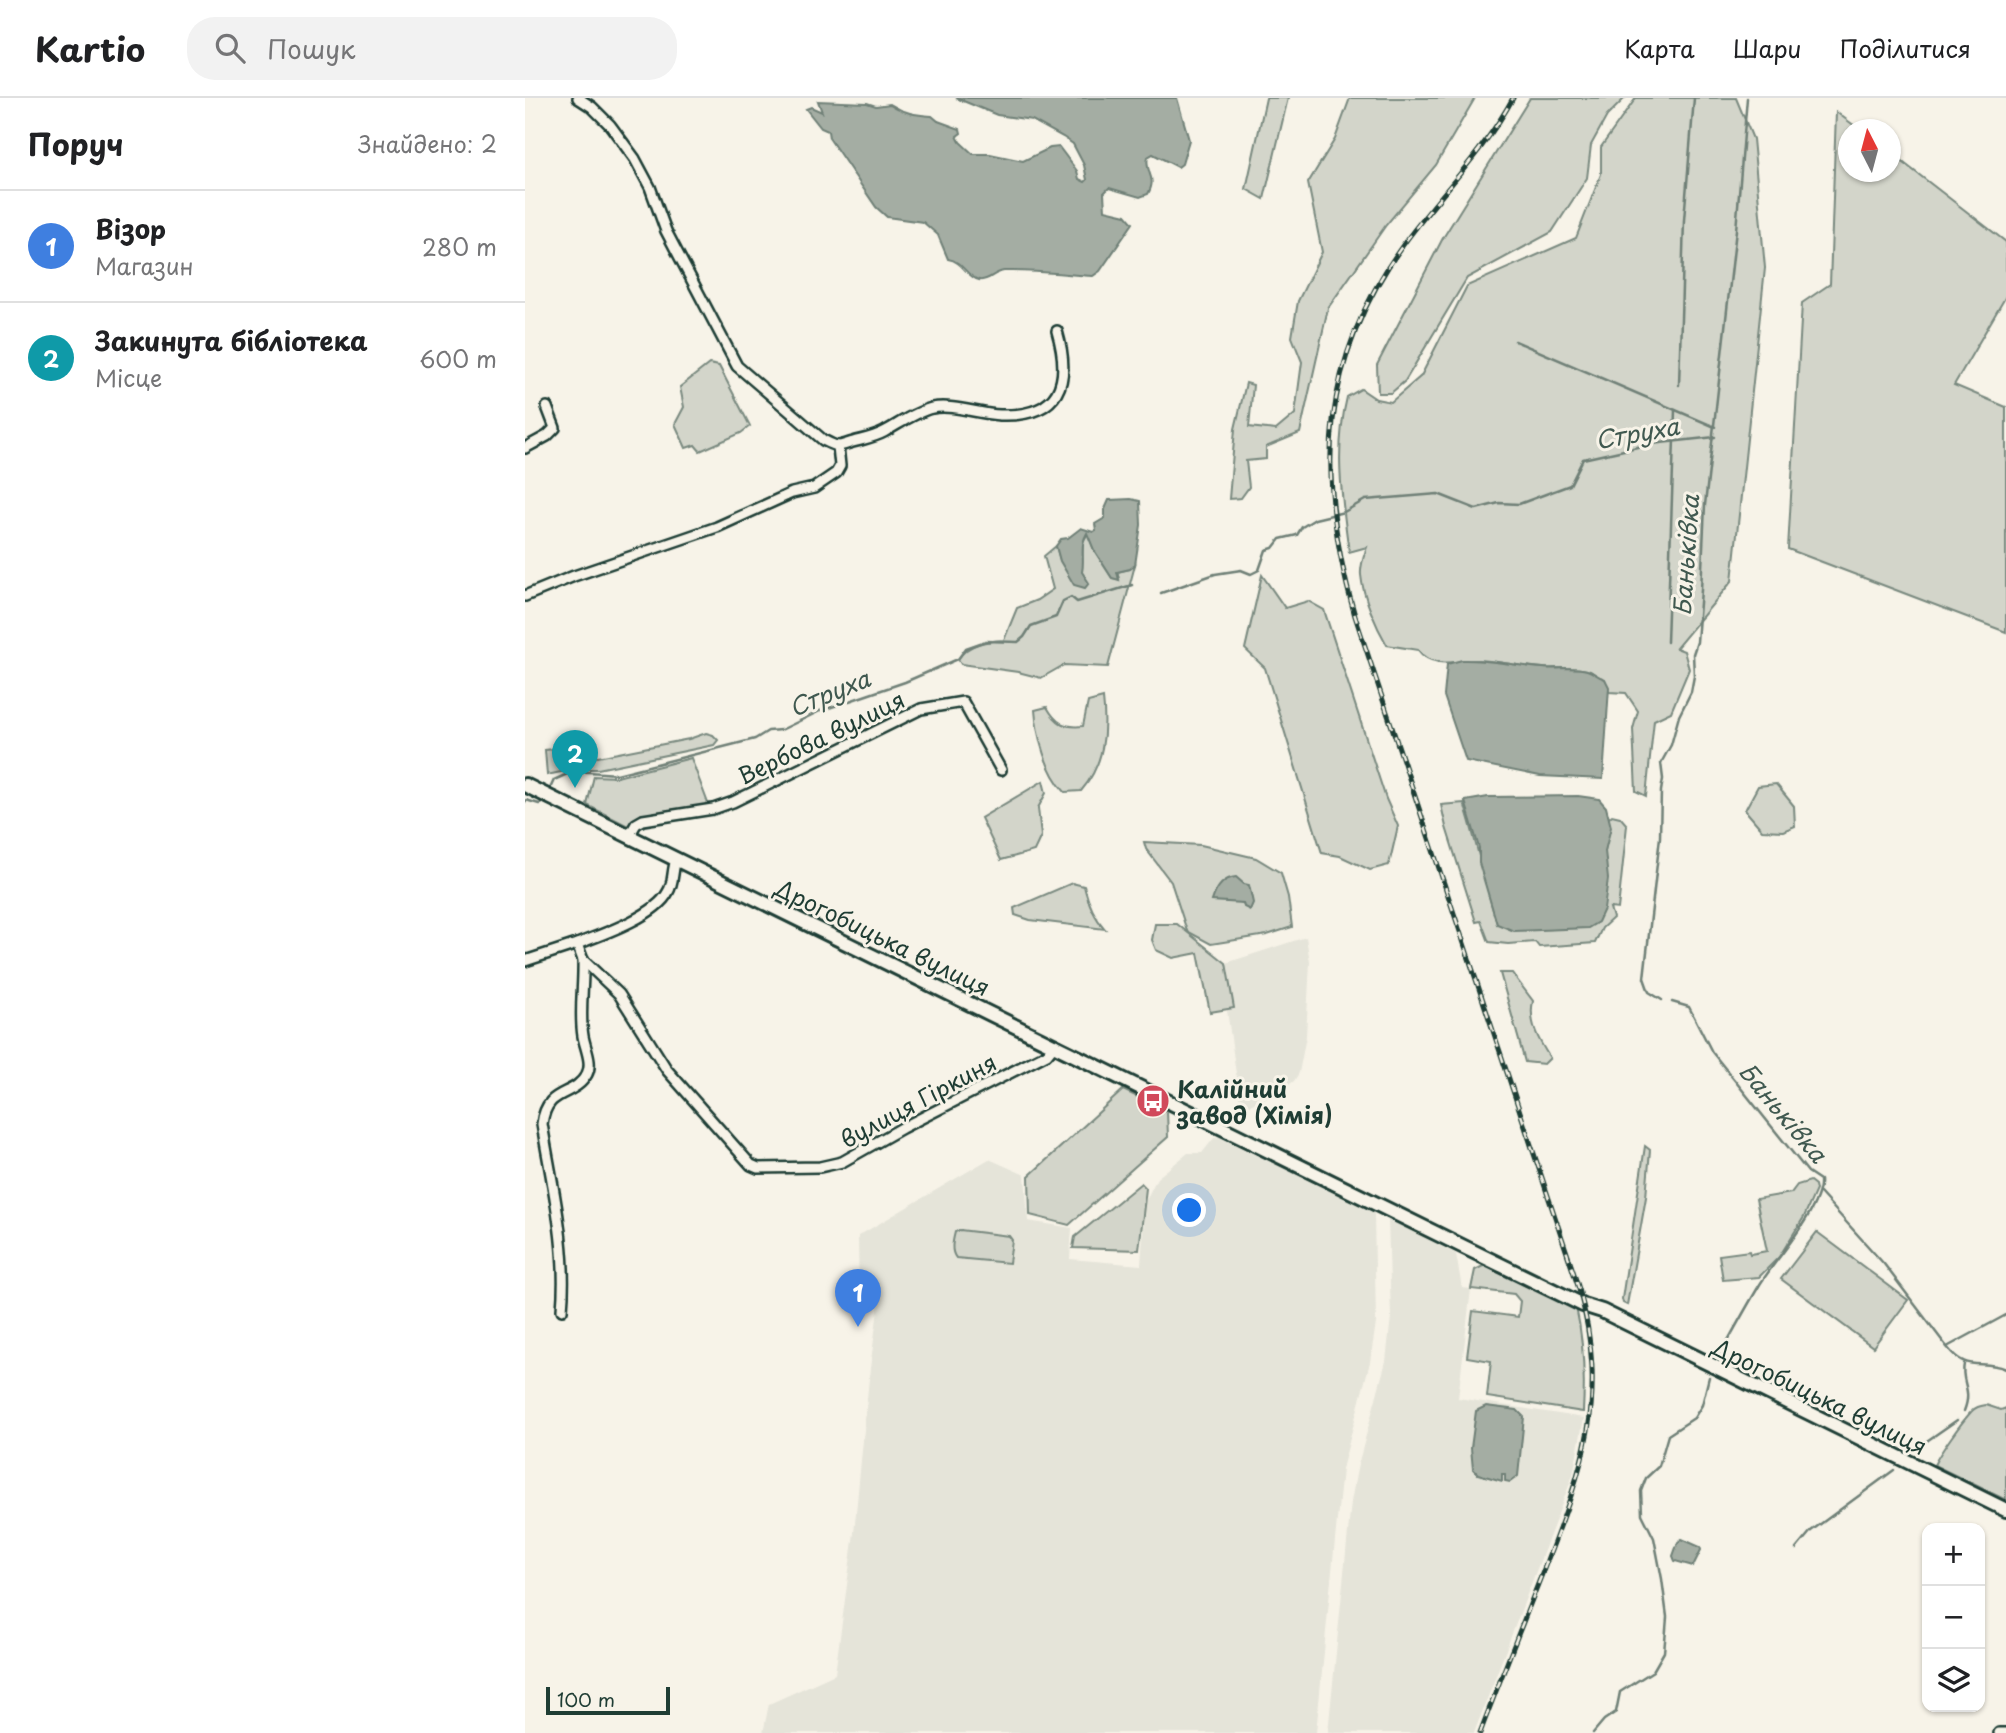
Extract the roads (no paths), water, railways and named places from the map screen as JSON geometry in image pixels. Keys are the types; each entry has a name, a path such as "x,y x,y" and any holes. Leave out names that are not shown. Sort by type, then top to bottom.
{"street":[{"path":"578,98 592,107 610,125 635,159 650,187 666,231 737,366 823,440 838,446 880,434 927,409 940,407 999,415 1021,414 1042,408 1055,396 1063,376 1064,356 1057,331"},
{"path":"525,448 547,436 555,428 547,407"},
{"path":"525,596 574,576 717,527 792,493 814,488 836,473 840,466 838,446"},
{"name":"Вербова вулиця","path":"629,836 636,824 643,820 713,809 733,802 921,709 963,702 1001,770"},
{"name":"Дрогобицька вулиця","path":"525,785 1468,1249 2006,1510"},
{"path":"525,961 623,926 669,892 675,860"},
{"name":"вулиця Гіркиня","path":"577,944 583,960 619,994 667,1070 751,1165 758,1168 820,1167 842,1162 902,1128 1047,1054 1055,1044"},
{"path":"562,1310 563,1271 559,1226 543,1124 548,1102 577,1085 586,1076 589,1068 581,1022 583,960"},
{"path":"1999,1733 2006,1733"}],"waterway":[{"path":"1679,385 1684,220 1694,98"},
{"name":"Баньківка","path":"1662,1000 1649,992 1644,978 1660,837 1663,779 1661,763 1671,745 1679,716 1691,692 1694,676 1693,654 1697,642 1705,505 1736,230 1747,98"},
{"path":"1515,341 1715,427"},
{"path":"1667,642 1675,410"},
{"name":"Струха","path":"1161,593 1215,574 1241,570 1251,574 1259,570 1266,550 1273,548 1280,539 1297,535 1302,527 1315,519 1344,512 1365,500 1438,494 1476,509 1499,503 1519,504 1570,485 1583,459 1651,444 1715,437"},
{"name":"Струха","path":"548,793 554,780 574,771 617,774 755,739 768,731 781,730 820,711 905,682 958,659 966,648 986,641 1018,642 1031,626 1056,617 1063,601 1071,597 1077,602 1132,585"},
{"name":"Струха","path":"525,802 526,800 539,804 545,799"},
{"name":"Баньківка","path":"1672,1002 1689,1007 1712,1052 1808,1172 1820,1180 1819,1192 1806,1220 1759,1286 1716,1362"},
{"path":"1820,1193 1884,1264 1947,1347 2006,1315"},
{"path":"1947,1347 1954,1355 1968,1363 2006,1369"},
{"path":"1964,1364 1967,1397 1964,1411"},
{"name":"Баньківка","path":"1593,1733 1604,1720 1616,1712 1620,1692 1653,1671 1664,1652 1667,1617 1662,1579 1654,1538 1642,1514 1641,1491 1646,1478 1659,1466 1668,1435 1694,1418 1702,1405 1709,1377"},
{"path":"1908,1454 1957,1420"},
{"path":"1796,1549 1811,1531 1894,1470"}],"railway":[{"path":"1480,1733 1556,1537 1579,1468 1591,1401 1592,1367 1588,1329 1579,1289 1355,616 1342,564 1334,514 1331,466 1333,419 1342,373 1357,328 1379,283 1408,238 1490,135 1513,98"}],"place":[{"name":"Закинута бібліотека","path":"575,788"},
{"name":"Калійний завод (Хімія)","path":"1153,1101"},
{"name":"Візор","path":"858,1327"}]}
